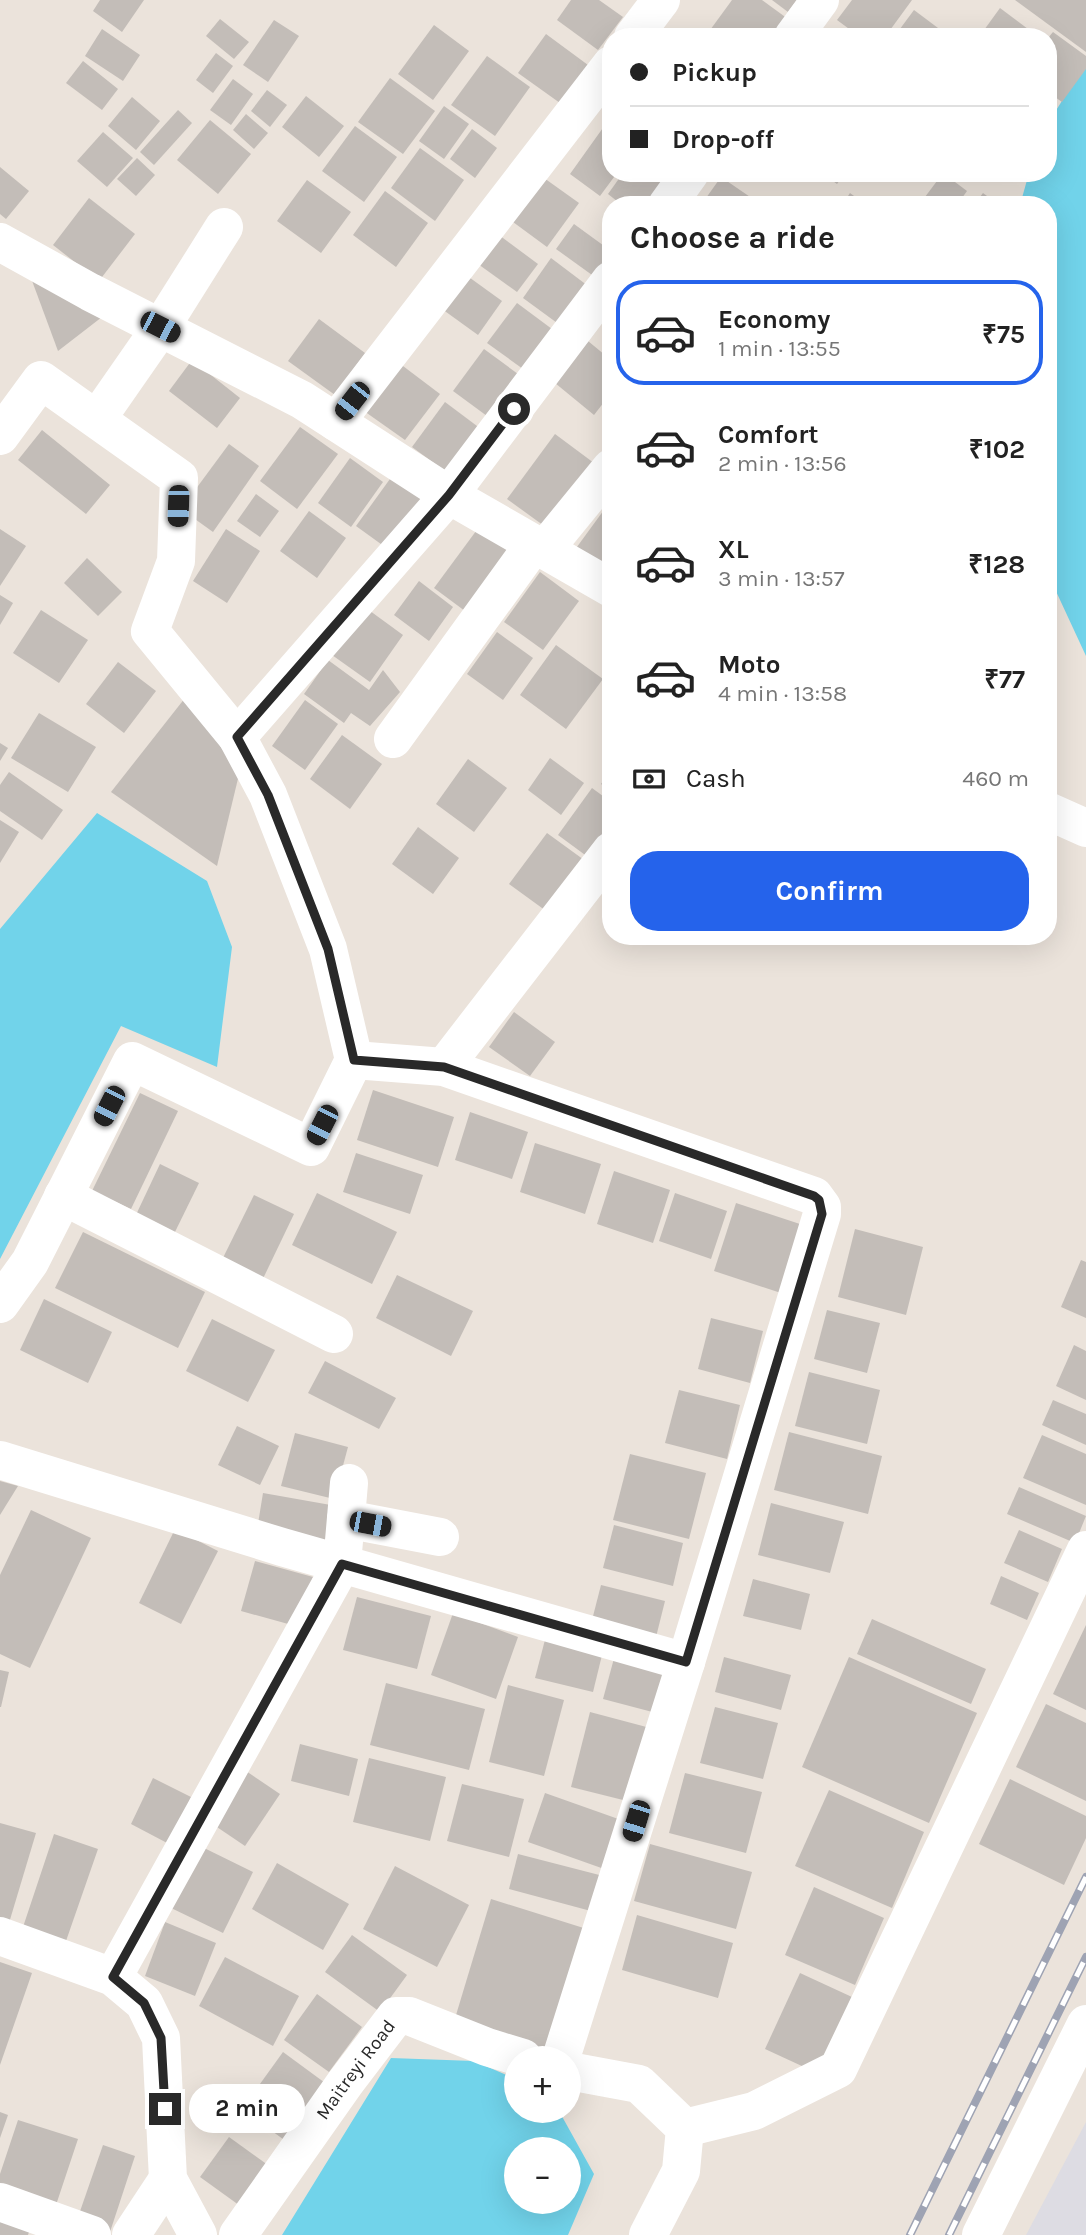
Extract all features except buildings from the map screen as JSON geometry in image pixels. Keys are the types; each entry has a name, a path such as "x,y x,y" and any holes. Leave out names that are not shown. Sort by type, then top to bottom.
{"street":[{"path":"640,28 661,0"},
{"path":"800,28 820,0"},
{"path":"336,422 602,77"},
{"path":"97,419 224,227"},
{"path":"0,242 302,400 449,495 602,583"},
{"path":"237,737 449,495 602,292"},
{"path":"0,436 41,380 179,478 177,561 150,631 237,737 268,795 328,949 354,1060 311,1147 132,1061 30,1262 0,1304"},
{"path":"393,739 539,547 602,478"},
{"path":"1057,815 1086,828"},
{"path":"444,1067 602,863"},
{"path":"354,1060 444,1067 814,1196 822,1207 686,1662 565,2046"},
{"path":"63,1196 334,1334"},
{"path":"0,1460 342,1564 686,1662"},
{"path":"113,1977 342,1564 348,1501 440,1537"},
{"path":"685,2128 754,2111 838,2069 1086,1550"},
{"path":"0,1936 113,1977 144,2003 161,2038 168,2179 198,2235"},
{"name":"Maitreyi Road","path":"238,2235 345,2083 396,2016 409,2016 504,2052"},
{"path":"981,2235 1086,2024"},
{"path":"581,2073 639,2084 685,2128"},
{"path":"648,2235 681,2171 685,2128"},
{"path":"131,2235 168,2179"},
{"path":"0,2202 92,2235"}],"shaded area":[{"path":"1086,2122 1086,2235 1026,2235"}],"water":[{"path":"1086,63 1086,656 1057,593 1057,196 1023,196 1026,182 1057,182 1057,109"},
{"path":"97,813 207,881 232,947 217,1067 121,1026 0,1259 0,929"},
{"path":"391,2058 474,2061 504,2074 504,2123 566,2123 573,2137 504,2137 504,2214 577,2214 568,2235 282,2235"},
{"path":"581,2151 594,2174 581,2204"}],"railway":[{"path":"910,2235 1086,1877"},
{"path":"949,2235 1086,1957"}],"route":[{"path":"165,2109 161,2038 144,2003 113,1977 342,1564 686,1662 822,1214 819,1200 814,1196 657,1139 444,1067 354,1060 328,949 268,795 237,737 449,495 514,409"}]}
